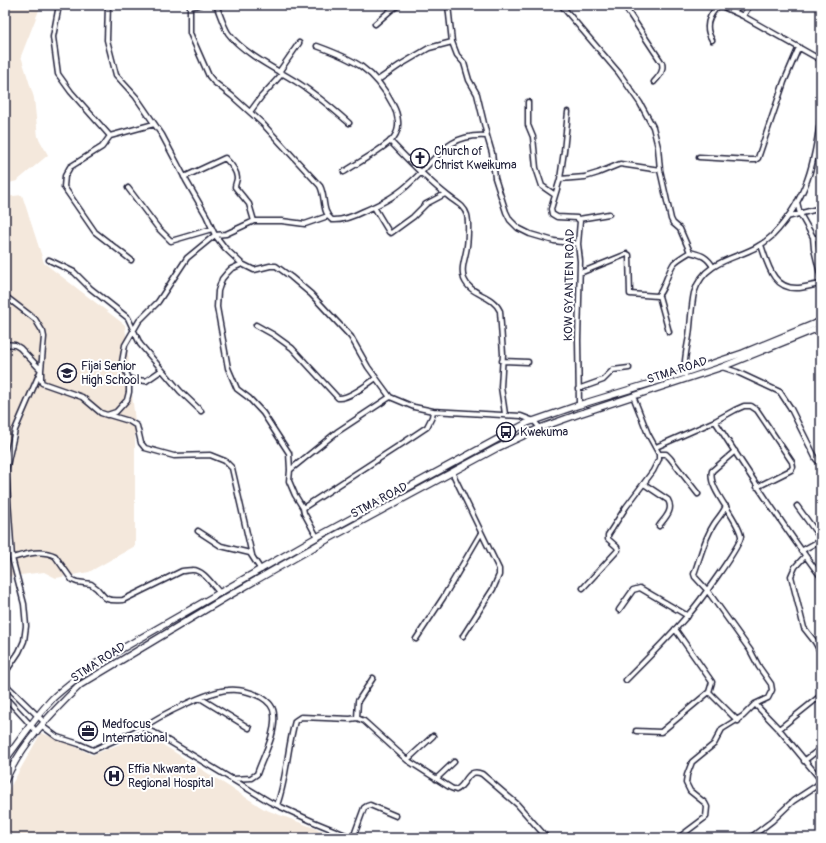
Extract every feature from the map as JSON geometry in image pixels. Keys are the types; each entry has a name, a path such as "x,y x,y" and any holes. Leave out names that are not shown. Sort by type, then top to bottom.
{"main road":[{"name":"STMA ROAD","path":"5,781 12,765 43,724 60,704 80,685 225,598 321,543 497,448 540,428 633,396 821,321"},
{"name":"STMA ROAD","path":"5,760 53,698 73,680 97,663 220,594 317,537 446,466 534,421 578,405 722,367 821,327"}],"street":[{"path":"59,5 53,37 58,74 63,83 110,136"},
{"path":"108,5 107,40 116,75 132,92 162,135 206,215 215,235 225,248 242,264 254,270 276,266 311,294 351,337 376,378 390,397 414,407 433,411 520,416 534,421 540,428"},
{"path":"199,5 190,6 190,33 205,70 214,82 250,112 280,142 320,186 323,191 326,213 332,220 358,214 374,207 396,194 411,183 435,156 456,141 472,136 486,136"},
{"path":"216,5 227,32 233,39 250,53 290,78 331,107 349,123"},
{"path":"375,24 399,5"},
{"path":"448,5 452,42 457,55 464,63 469,80 477,94 486,136 492,152 495,178 510,220 518,228 530,234 554,241 578,244"},
{"path":"561,5 619,73 640,103 652,127 658,147 660,170 671,219 680,230 690,252"},
{"path":"625,5 662,63 662,73 654,82"},
{"path":"712,40 708,34 708,22 714,10 719,5 743,16 821,60"},
{"path":"743,16 750,5"},
{"path":"378,80 400,64 429,48 452,42"},
{"path":"250,112 280,73 299,43"},
{"path":"317,46 350,60 378,80 396,110 398,124 394,138 344,172"},
{"path":"699,157 750,160 758,158 784,82 799,48"},
{"path":"528,102 528,125 533,138 536,168 542,186 555,195"},
{"name":"KOW GYANTEN ROAD","path":"568,112 560,179 551,209 552,214 557,217 579,219 580,221 578,244 580,273 578,405"},
{"path":"685,376 694,293 700,279 713,267 761,245 772,235 787,217 803,192 812,168 820,138 821,114"},
{"path":"131,260 95,232 64,187 65,176 70,167 102,147 110,136 154,124"},
{"path":"390,141 445,194 460,204 467,214 466,250 462,269 465,279 473,290 490,298 500,311 503,354 501,387 505,414"},
{"path":"184,177 225,158 237,175 238,180 235,187 249,204 254,221"},
{"path":"560,179 585,177 620,164 660,170"},
{"path":"128,188 158,228 171,242 212,229"},
{"path":"374,207 389,232 392,233 426,204 445,194"},
{"path":"797,202 800,214 813,237 814,249 821,278"},
{"path":"787,217 821,208"},
{"path":"579,219 610,214"},
{"path":"5,296 33,317 41,327 44,337 41,370 42,383 82,396 101,413 107,415 114,413 123,406 127,400 129,392 129,379 122,362 125,345 139,321 158,302 187,258 215,235 226,234 254,221 282,221 305,224 328,216"},
{"path":"813,237 821,240"},
{"path":"761,245 772,277 782,284 799,288 821,284"},
{"path":"668,332 659,296 665,279 674,263 690,252 702,254 709,260 713,267"},
{"path":"580,273 627,254 629,255 630,294 659,296"},
{"path":"49,260 74,272 90,288 128,318 140,344 180,391 201,412"},
{"path":"242,264 231,269 227,273 222,279 218,291 217,306 228,368 237,389 249,398 263,413 288,451 290,456 290,470 288,478 290,484 317,537"},
{"path":"256,325 274,335 292,348 338,398 344,398 376,378"},
{"path":"5,344 15,345 20,348 41,370"},
{"path":"502,361 528,362"},
{"path":"722,367 737,372 780,392 790,407 816,459 821,464"},
{"path":"578,389 603,380 613,370 629,368"},
{"path":"5,673 19,652 24,641 26,626 24,604 12,558 7,489 7,462 15,430 41,370"},
{"path":"129,379 146,381 162,370"},
{"path":"583,588 618,550 617,547 608,539 608,535 626,507 655,468 659,459 659,454 648,434 633,396"},
{"path":"290,470 336,432 390,397"},
{"path":"656,447 715,421 744,406 751,406 757,410 792,462 793,467 791,470 758,487"},
{"path":"303,508 427,427 433,411"},
{"path":"101,413 128,421 137,426 141,443 145,448 174,456 210,455 225,461 232,468 252,555 261,570"},
{"path":"715,421 801,551 821,577"},
{"path":"626,680 688,616 730,558 741,540 741,536 734,520 714,487 711,474 712,471 735,451"},
{"path":"659,454 666,454 670,458 698,494"},
{"path":"452,472 499,568 499,575 493,589 463,636"},
{"path":"644,484 668,500 670,503 670,509 659,526"},
{"path":"678,838 706,817 708,811 705,803 690,791 686,783 687,774 692,762 696,757 714,744 722,729 738,721 755,704 768,698 772,690 771,684 758,666 750,650 707,590 695,578 694,574 708,536 726,506"},
{"path":"798,506 821,539 801,551"},
{"path":"198,531 221,546 250,553 252,555"},
{"path":"416,639 443,598 481,533"},
{"path":"12,558 34,552 52,554 72,580 91,584 104,598 114,601 123,600 182,572 191,570 197,570 203,574 220,594"},
{"path":"805,556 795,567 791,576 804,628 815,642 821,653"},
{"path":"619,610 633,590 640,588 688,616"},
{"path":"636,731 661,732 709,692 712,682 675,629"},
{"path":"357,718 358,701 373,678"},
{"path":"5,684 57,737 93,750 142,728 210,694 228,690 247,691 266,700 273,708 274,726 257,774 251,778 232,779"},
{"path":"709,692 738,721"},
{"path":"5,697 37,732"},
{"path":"779,729 818,697"},
{"path":"200,698 249,728"},
{"path":"750,838 794,801 816,786 821,780 779,729 755,704"},
{"path":"278,805 295,721 301,717 357,718 364,721 407,760 456,790 469,775 475,772 482,774 517,804 547,838"},
{"path":"142,728 157,734 278,805 353,838 364,808 367,806 370,805 396,816"},
{"path":"407,760 433,736"},
{"path":"804,760 821,748"},
{"path":"436,779 454,762"}],"shaded area":[{"path":"5,5 41,5 21,56 34,98 38,137 48,155 17,181 5,184"},
{"name":"Fijai Senior High School","path":"22,195 44,263 125,325 135,422 135,546 89,572 56,578 44,572 5,577 5,197"},
{"name":"Effia Nkwanta Regional Hospital","path":"41,733 68,743 92,755 146,734 264,809 341,838 5,838 5,796"}],"place":[{"name":"Church of Christ Kweikuma","path":"420,158"},
{"name":"Fijai Senior High School","path":"67,373"},
{"name":"Kwekuma","path":"506,432"},
{"name":"Medfocus International","path":"88,731"},
{"name":"Effia Nkwanta Regional Hospital","path":"114,776"}]}
